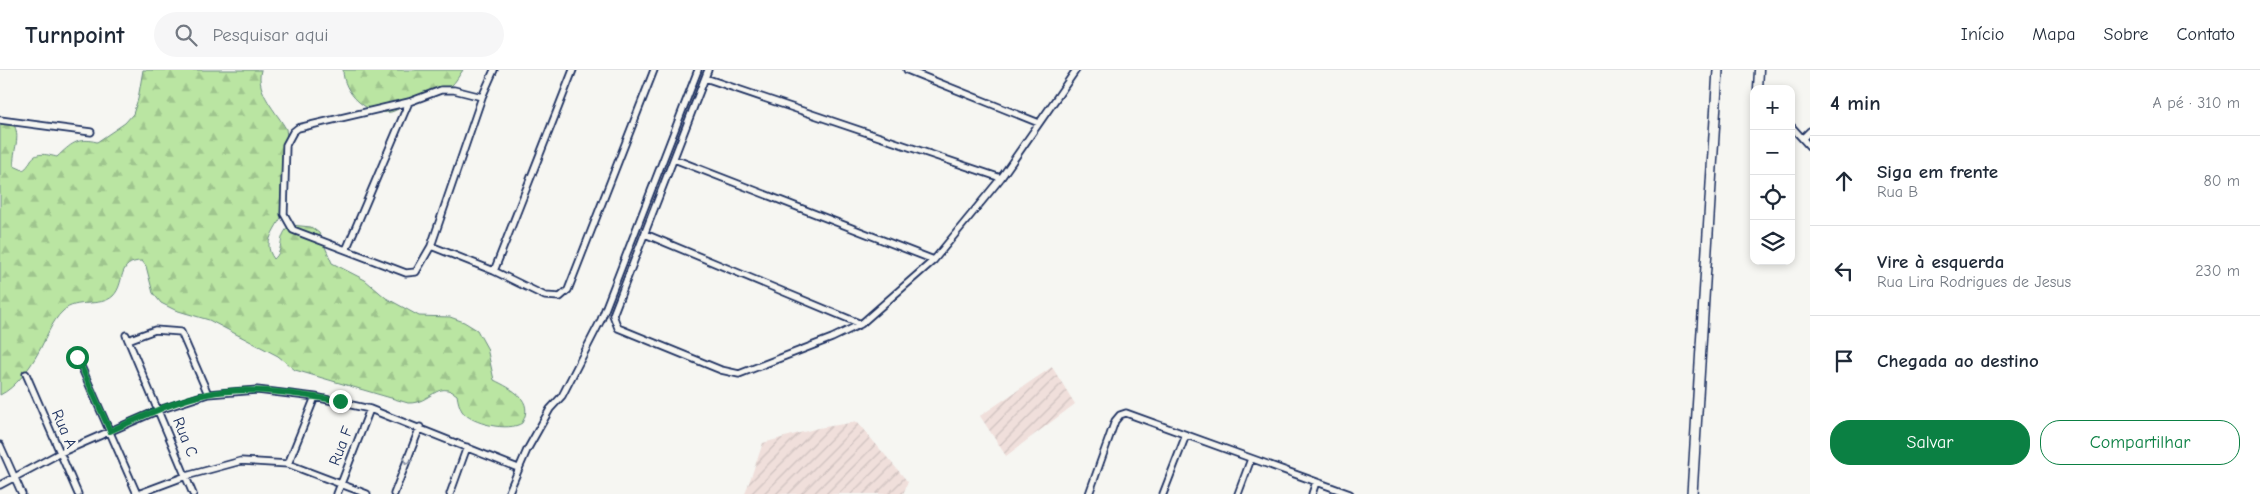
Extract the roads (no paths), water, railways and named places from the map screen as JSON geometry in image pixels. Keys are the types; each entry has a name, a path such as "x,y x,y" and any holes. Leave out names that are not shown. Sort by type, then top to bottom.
{"main road":[{"path":"1692,494 1718,70"}],"street":[{"path":"482,97 454,90 441,90 409,102 298,128 293,132 286,144 284,214 287,222 293,230 406,272 416,272 431,246 482,97 494,70"},
{"path":"494,271 573,70"},
{"path":"431,246 494,271 545,296 560,297 568,290 654,70"},
{"path":"508,494 518,468 550,409 562,396 601,320 698,70"},
{"path":"708,70 613,316 618,328 721,370 739,374 832,338 861,324 934,260 1001,178 1076,70"},
{"path":"906,70 1039,123"},
{"path":"1758,85 1759,70"},
{"path":"705,78 1001,178"},
{"path":"346,250 409,102"},
{"path":"0,120 91,132"},
{"path":"1795,130 1810,147"},
{"path":"1803,138 1810,131"},
{"path":"674,159 934,260"},
{"path":"645,234 861,324"},
{"name":"Rua C","path":"193,494 127,338 155,330 181,332 208,394"},
{"path":"77,357 137,494 186,476 240,461 288,464 367,494"},
{"name":"Rua A","path":"26,374 78,494"},
{"path":"0,486 60,453 159,410 208,394 257,390 315,397 370,408 518,468"},
{"path":"288,464 315,397"},
{"name":"Rua F","path":"337,494 370,408"},
{"path":"1088,494 1115,421 1123,413 1135,415 1350,494"},
{"path":"394,494 420,427"},
{"path":"1163,494 1186,434"},
{"path":"0,445 22,494"},
{"path":"450,494 467,447"},
{"path":"1238,494 1251,459"},
{"path":"1312,494 1316,482"}]}
